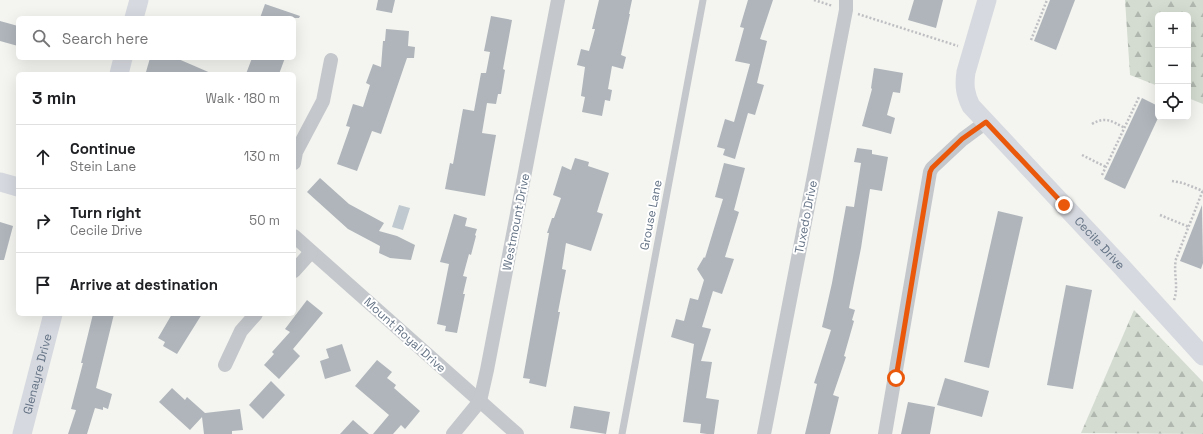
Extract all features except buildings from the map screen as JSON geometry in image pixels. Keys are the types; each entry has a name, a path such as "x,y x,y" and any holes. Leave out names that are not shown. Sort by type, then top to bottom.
{"street":[{"path":"135,16 139,0"},
{"name":"Westmount Drive","path":"453,434 480,401 558,0"},
{"name":"Cecile Drive","path":"986,0 964,83 965,91 972,106 1203,356"},
{"name":"Tuxedo Drive","path":"764,434 846,5"},
{"path":"120,72 122,60"},
{"path":"296,152 323,101 331,60"},
{"path":"885,434 930,172 932,168 962,139 986,122"},
{"path":"0,182 16,186"},
{"name":"Mount Royal Drive","path":"296,238 517,434"},
{"path":"296,269 311,252"},
{"name":"Glenayre Drive","path":"22,434 52,316"},
{"path":"225,365 241,331 254,316"}],"lane":[{"name":"Grouse Lane","path":"622,434 703,0"}],"path":[{"path":"814,0 846,5"},
{"path":"1031,40 1047,0"},
{"path":"875,19 972,50"},
{"path":"1102,176 1139,97"},
{"path":"1092,124 1102,119 1106,119 1124,128"},
{"path":"1082,155 1106,167"},
{"path":"1172,181 1183,183 1203,191 1175,266 1177,291 1173,304"},
{"path":"1160,215 1189,227"}],"green space":[{"path":"1125,0 1203,0 1203,104 1191,99 1191,12 1155,12 1155,85 1130,75"},
{"path":"1134,310 1203,382 1203,434 1081,433"}],"shaded area":[{"path":"399,205 410,208 403,230 392,227"}],"route":[{"path":"896,378 930,172 932,168 962,139 986,122 1064,205"}]}
